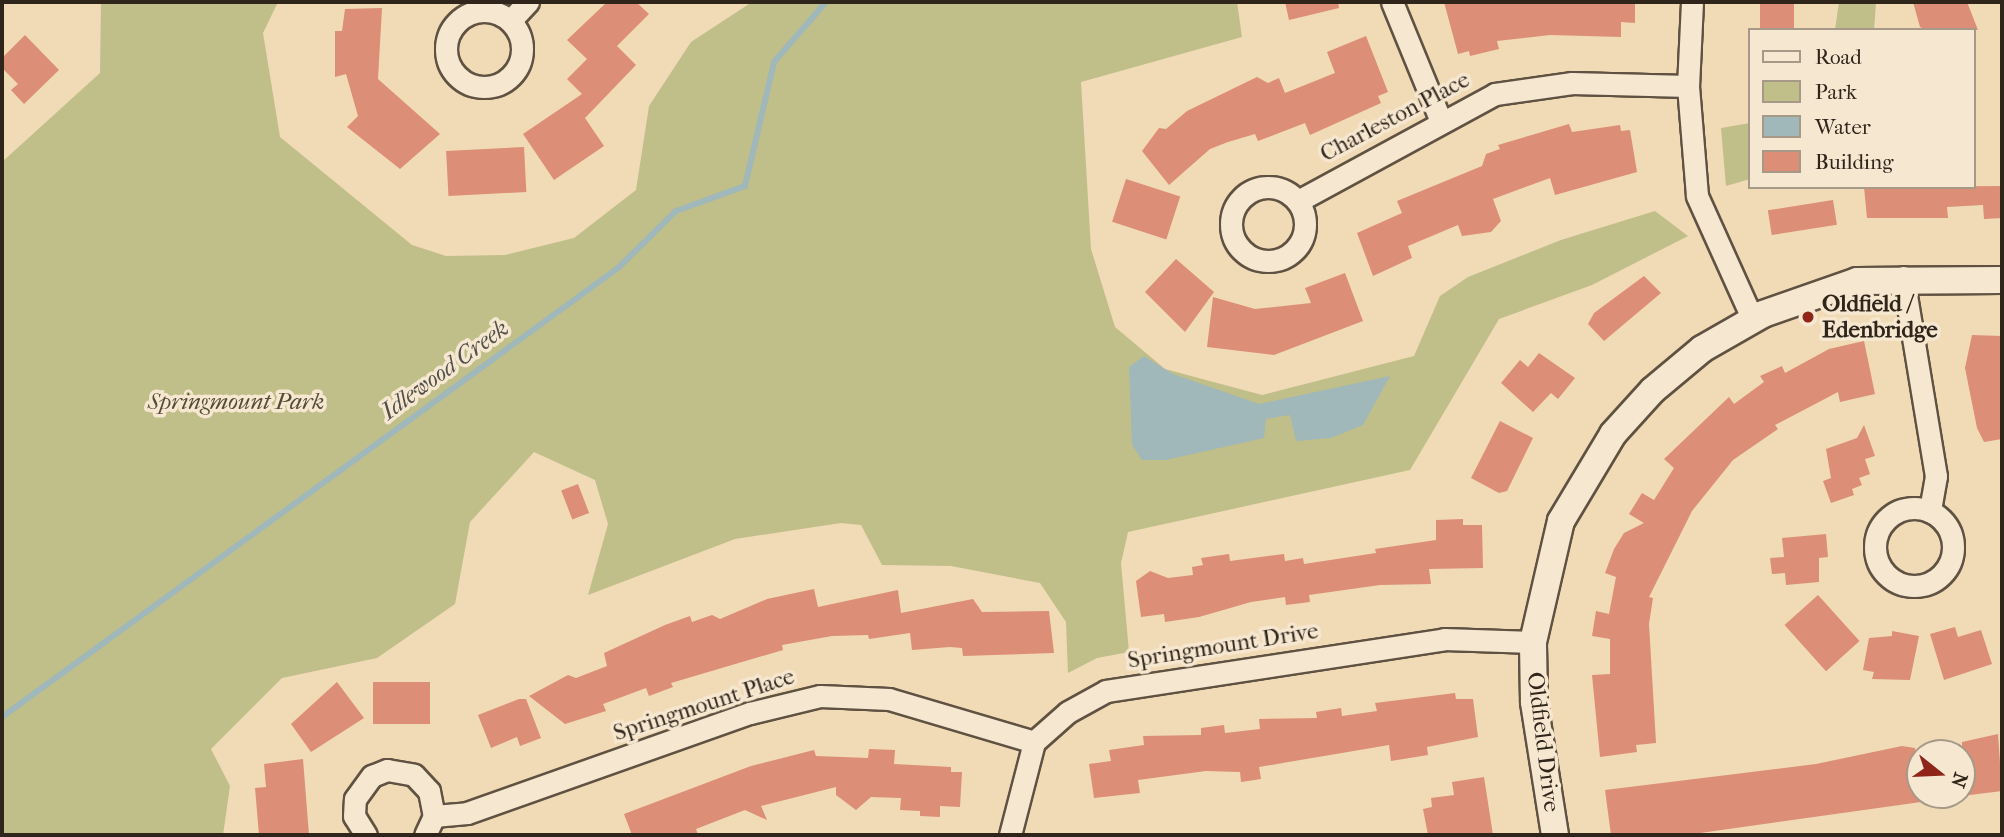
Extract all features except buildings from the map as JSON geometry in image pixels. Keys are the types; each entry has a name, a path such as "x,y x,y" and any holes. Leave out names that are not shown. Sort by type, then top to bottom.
{"street":[{"path":"510,20 528,2"},
{"path":"1392,2 1440,119"},
{"path":"1692,2 1688,86 1697,196 1752,318"},
{"name":"Charleston Place","path":"1298,201 1440,119 1495,94 1545,84 1688,86"},
{"path":"1903,277 1937,476 1930,511"},
{"name":"Oldfield Drive","path":"1555,835 1534,702 1532,642 1561,521 1613,434 1672,373 1752,318 1857,281 1903,277 2002,280"},
{"name":"Springmount Drive","path":"1034,742 1068,712 1106,691 1444,639 1532,642"},
{"name":"Springmount Place","path":"434,816 467,813 750,713 820,696 889,699 1034,742"},
{"path":"1010,835 1034,742"},
{"path":"366,835 354,816 355,799 372,776 387,770 421,780 429,791 434,816 425,835"}],"green space":[{"name":"Springmount Park","path":"101,2 278,2 263,33 280,137 412,245 446,256 505,255 574,238 636,190 649,106 691,42 752,2 1237,2 1242,37 1081,82 1091,249 1115,327 1165,369 1262,395 1414,356 1440,296 1468,277 1561,240 1655,211 1688,236 1592,285 1499,319 1410,470 1128,532 1121,563 1129,652 1097,658 1068,673 1066,622 1040,583 951,566 882,565 861,525 841,523 735,539 588,595 608,524 595,480 534,452 470,522 455,604 377,658 282,678 211,749 230,786 223,835 2,835 2,162 100,73"},
{"path":"1839,2 1876,2 1874,28 1835,28"},
{"path":"1748,123 1748,180 1726,186 1721,128"}],"water":[{"path":"1144,356 1173,374 1259,404 1390,376 1363,425 1331,438 1296,441 1290,415 1266,419 1264,438 1166,460 1142,460 1132,445 1129,367"}],"waterway":[{"name":"Idlewood Creek","path":"2,717 618,268 676,211 745,186 774,62 826,2"}],"place":[{"name":"Oldfield / Edenbridge","path":"1808,317"}]}
